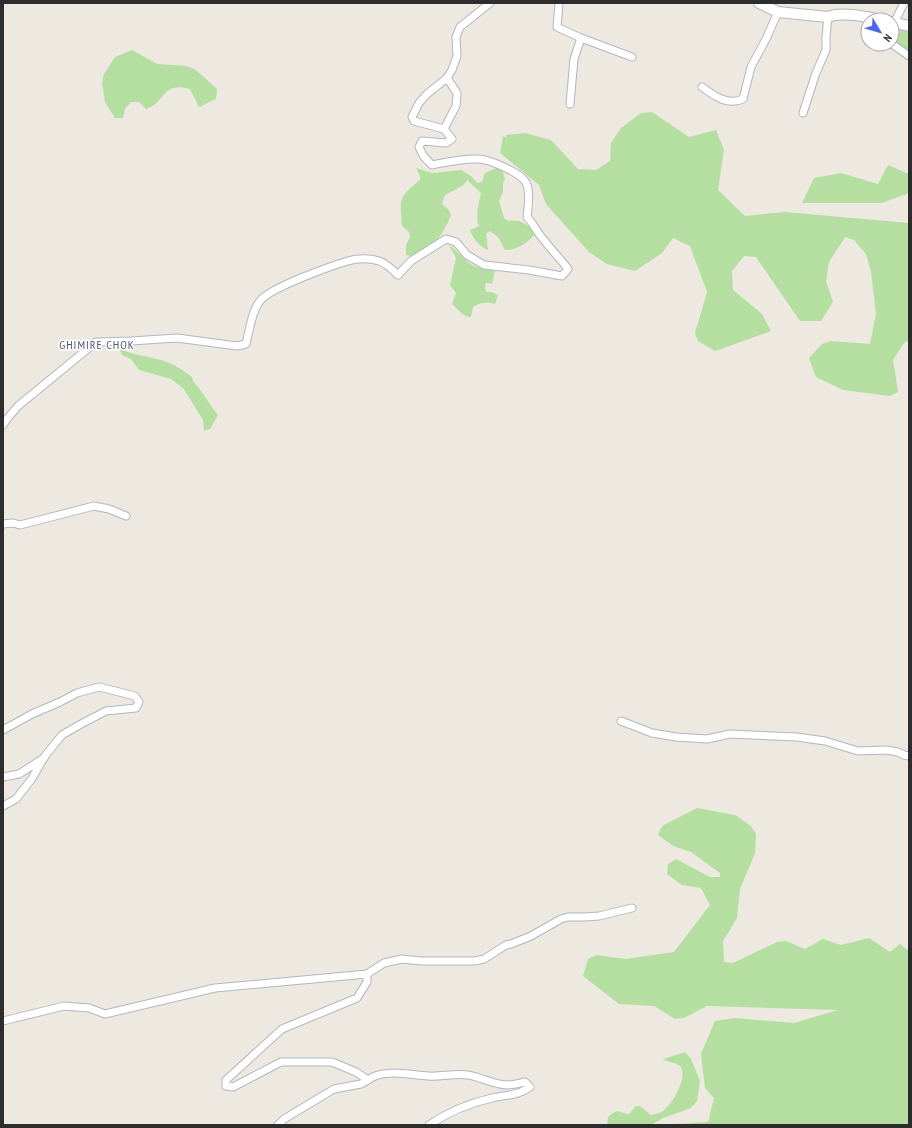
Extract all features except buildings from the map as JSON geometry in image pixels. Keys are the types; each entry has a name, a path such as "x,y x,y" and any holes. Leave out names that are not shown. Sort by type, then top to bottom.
{"main road":[{"path":"759,3 778,12 828,17 834,14 860,17"}],"street":[{"path":"3,426 18,406 96,342 177,338 236,346 246,344 255,310 260,300 270,293 309,275 349,261 362,259 379,261 398,275 411,261 446,239 456,242 467,255 484,265 529,270 562,276 568,270 559,256 543,240 527,217 529,193 525,181 511,171 490,160 478,158 432,165 424,157 419,147 422,141 446,143 452,139 444,129 414,121 412,117 419,104 447,78 458,56 456,37 460,27 490,3"},
{"path":"559,3 557,27 581,38 632,57"},
{"path":"899,12 904,3"},
{"path":"702,87 724,101 736,102 743,99 751,68 778,12"},
{"path":"803,113 816,73 826,50 828,17"},
{"path":"570,104 574,59 581,38"},
{"path":"900,50 909,56"},
{"path":"444,129 456,106 456,93 447,78"},
{"path":"3,524 13,523 20,525 94,506 109,509 126,516"},
{"path":"3,730 32,714 78,693 99,687 135,696 139,702 136,708 106,711 62,735 45,756 31,780 16,799 3,806"},
{"path":"622,721 652,733 676,736 707,739 730,734 797,736 825,741 858,751 886,750 909,756"},
{"path":"3,777 19,774 45,756"},
{"path":"3,1021 64,1006 89,1008 105,1014 214,988 366,974 384,963 402,959 421,961 475,961 484,959 506,945 525,939 562,919 568,917 599,916 632,908"},
{"path":"366,974 367,982 357,998 282,1029 226,1080 226,1086 233,1087 281,1062 332,1062 356,1072 368,1080"},
{"path":"278,1125 284,1119 334,1089 361,1084 374,1075 409,1073 429,1076 469,1075 507,1085 525,1082 530,1087 520,1093 492,1098 448,1113 429,1125"}],"green space":[{"path":"900,28 909,30 909,53 900,47"},
{"path":"132,50 157,64 187,66 196,70 217,89 216,99 199,107 190,89 181,87 174,88 169,90 157,102 146,109 139,102 131,102 125,109 123,118 115,118 105,102 102,82 104,74 115,57"},
{"path":"652,112 689,137 716,130 724,150 718,190 745,216 785,212 909,223 909,340 904,343 893,360 898,392 890,396 843,390 816,377 809,358 822,344 831,341 870,344 876,314 871,272 866,254 854,240 845,237 829,262 826,281 833,302 821,321 800,321 756,257 744,256 732,271 733,290 762,314 771,331 715,351 698,341 695,333 707,292 690,246 673,238 662,253 635,271 607,264 589,252 546,204 539,185 500,153 503,136 507,138 506,135 525,133 551,140 578,169 596,170 610,161 611,143 621,128 641,113"},
{"path":"888,165 909,173 909,193 882,203 802,203 814,178 841,173 878,184"},
{"path":"416,168 432,173 461,170 471,176 477,183 482,182 485,173 497,168 502,170 505,179 503,183 503,192 499,201 504,218 508,221 520,221 529,227 534,235 521,246 505,250 498,237 490,231 486,234 488,250 479,244 474,239 470,230 479,226 477,214 481,193 468,180 462,186 445,195 442,204 449,210 451,215 444,231 440,236 432,244 419,252 411,256 406,255 406,245 410,237 409,232 402,226 401,204 404,195 420,180 420,176"},
{"path":"449,245 472,265 495,271 492,284 486,283 485,288 486,292 491,292 498,295 495,304 484,303 476,305 473,307 471,317 463,314 452,304 456,293 450,285 456,258"},
{"path":"120,349 130,353 165,361 192,377 194,383 218,415 210,429 204,431 203,420 184,389 171,379 139,370 131,359 122,355"},
{"path":"697,808 735,815 751,826 756,834 755,853 740,889 737,918 723,941 724,962 733,963 777,942 786,941 805,949 823,939 841,945 869,938 890,952 900,944 909,951 909,1125 659,1125 708,1122 714,1098 705,1088 701,1054 715,1021 734,1018 794,1023 838,1010 707,1006 684,1018 675,1019 654,1006 619,1004 583,976 588,959 596,955 626,959 674,952 710,905 701,888 682,885 667,874 668,864 676,859 710,877 720,877 720,873 691,852 673,846 658,835 662,826"},
{"path":"685,1052 691,1059 700,1081 697,1101 691,1108 663,1118 651,1125 607,1125 608,1117 617,1111 629,1114 636,1106 640,1106 651,1115 662,1112 667,1108 675,1097 681,1083 682,1071 680,1066 663,1059"}],"district":[{"name":"GHIMIRE CHOK","path":"97,344"}]}
